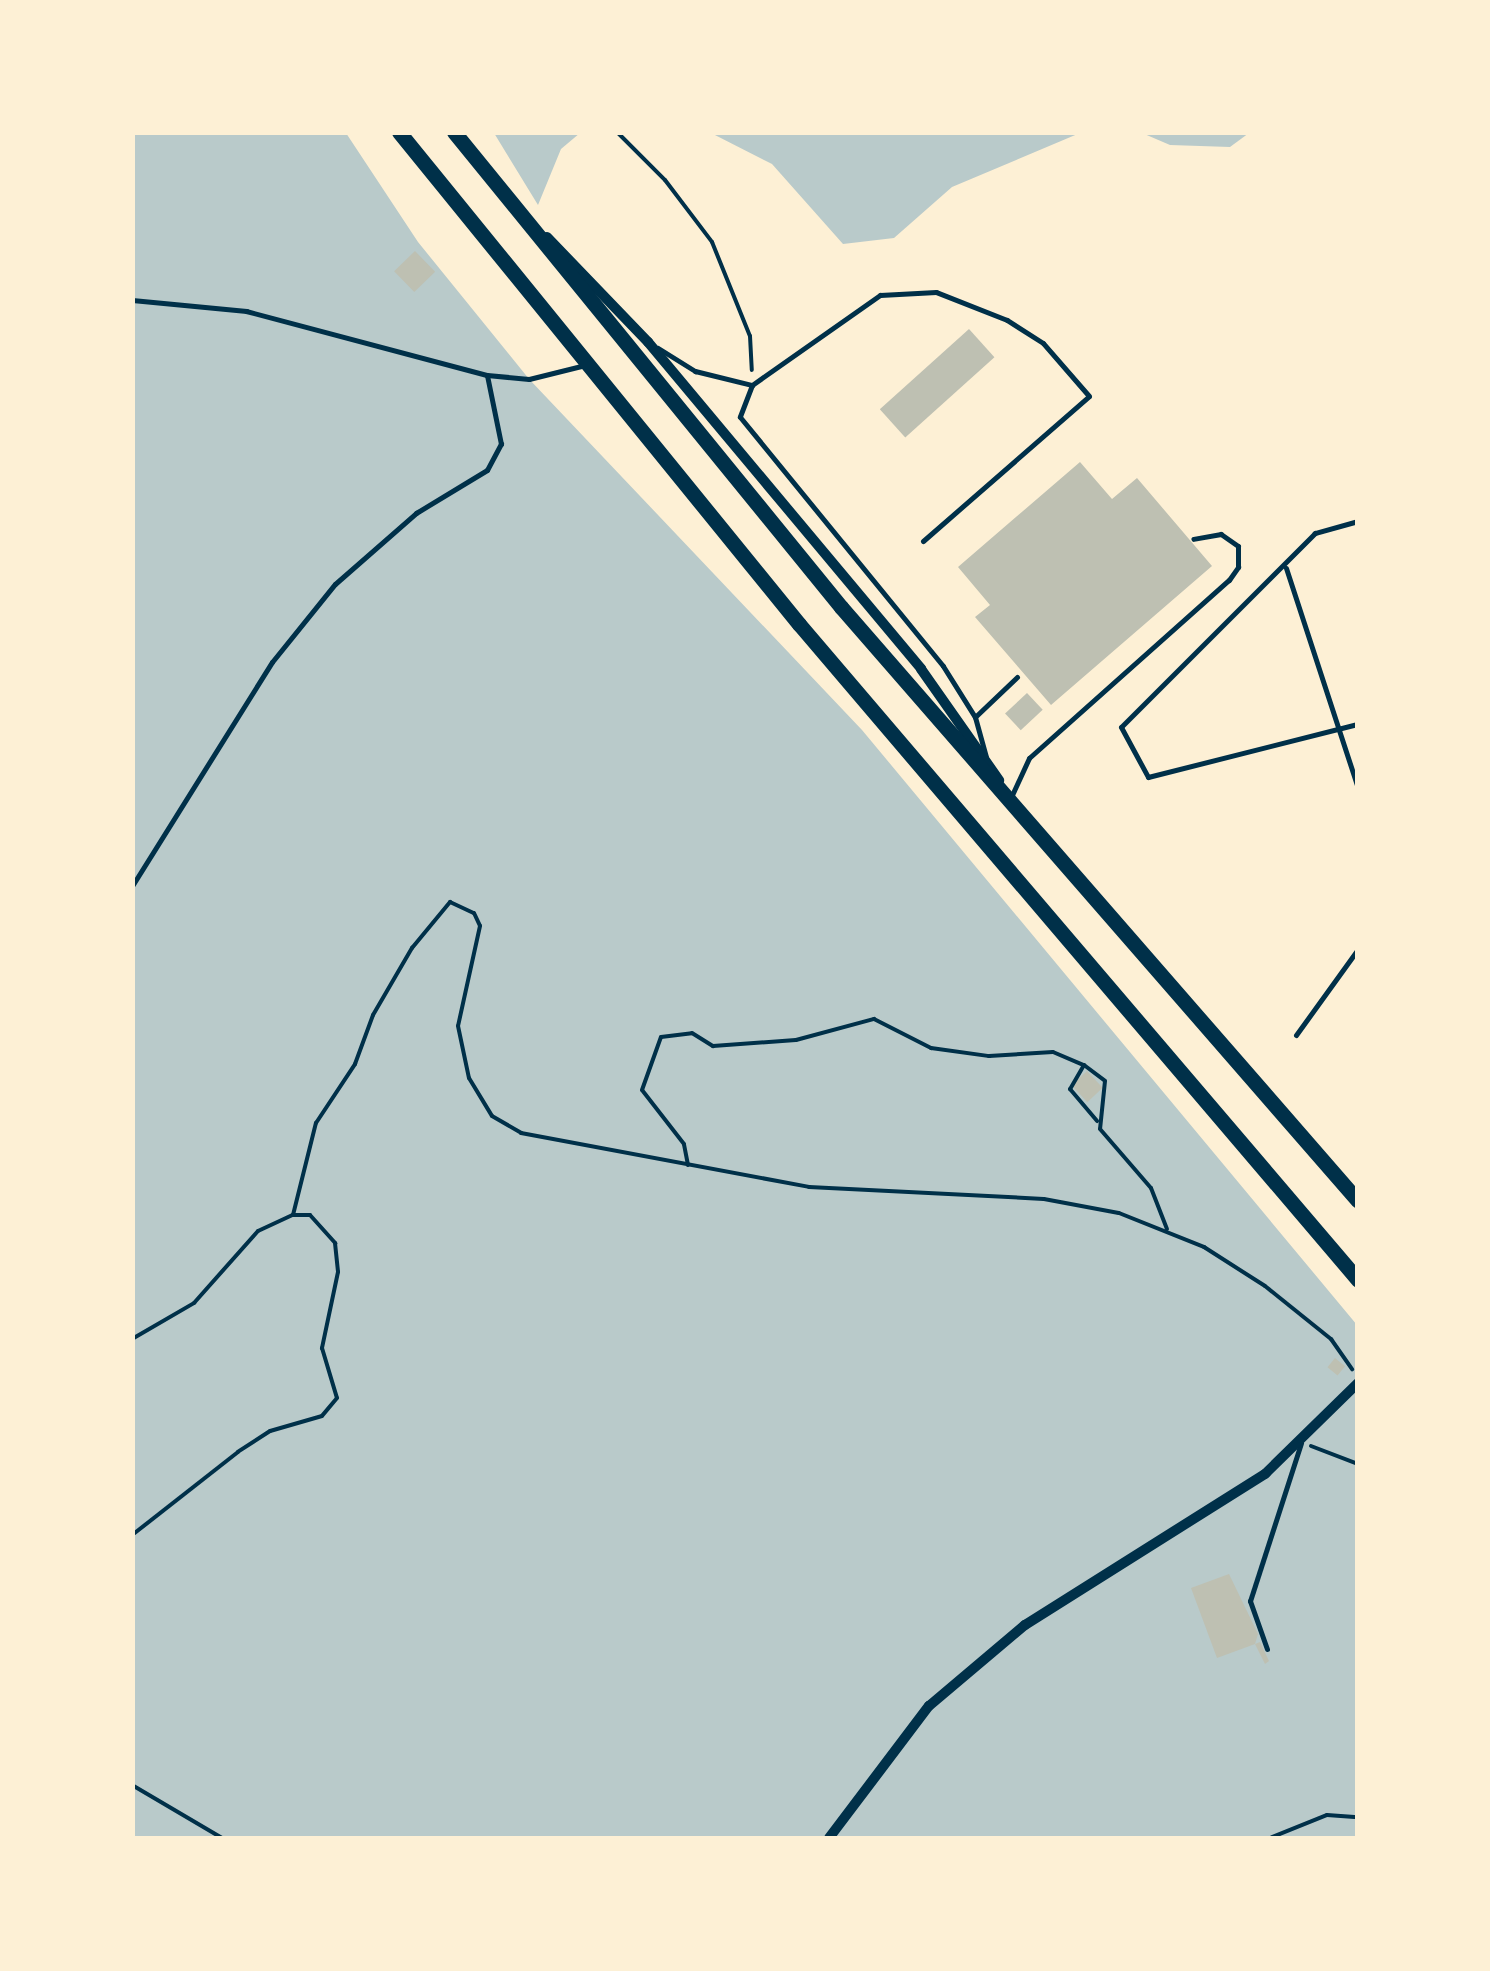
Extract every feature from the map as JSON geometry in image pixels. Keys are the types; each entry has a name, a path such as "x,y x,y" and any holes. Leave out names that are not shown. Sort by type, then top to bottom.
{"main road":[{"path":"399,132 585,366 1358,1280"},
{"path":"454,132 841,607 1355,1191"}],"street":[{"path":"506,198 648,342 921,669 986,758 1012,803"},
{"path":"829,1838 929,1706 1025,1625 1216,1510 1301,1443 1358,1380"}],"lane":[{"path":"923,541 1089,396 1043,344 965,299 936,292 880,295 752,385 740,404 744,426 943,666 975,717 986,758"},
{"path":"132,300 262,315 487,376 529,379 585,366"},
{"path":"648,342 696,371 752,385"},
{"path":"132,886 272,662 335,584 416,513 488,470 501,444 487,376"},
{"path":"1358,521 1315,534 1286,568 1121,727 1148,777 1358,724"},
{"path":"1012,803 1016,774 1028,758 1238,567 1238,546 1230,538 1193,539"},
{"path":"1286,568 1358,788"},
{"path":"975,717 1017,677"},
{"path":"1296,1035 1358,949"},
{"path":"1267,1649 1250,1602 1301,1443"}],"path":[{"path":"616,132 665,180 712,242 750,336 752,385"},
{"path":"293,1215 316,1123 355,1064 373,1015 412,948 450,902 474,913 480,926 458,1026 469,1078 492,1116 522,1133 688,1165 918,1197 1044,1199 1167,1230 1284,1300 1331,1339 1358,1380"},
{"path":"688,1165 684,1144 642,1090 661,1036 692,1033 713,1046 796,1040 874,1019 931,1048 989,1056 1053,1052 1084,1064 1105,1081 1098,1122"},
{"path":"1084,1064 1070,1090 1151,1188 1167,1230"},
{"path":"132,1339 194,1303 243,1242 293,1215 310,1215 335,1243 338,1272 322,1348 336,1398 322,1416 270,1431 238,1452 132,1535"},
{"path":"1301,1443 1358,1464"},
{"path":"132,1785 222,1838"},
{"path":"1270,1838 1327,1814 1358,1817"}],"shaded area":[{"path":"132,133 346,133 418,242 529,379 862,730 1357,1325 1357,1838 133,1838"},
{"path":"494,133 580,133 561,149 538,205"},
{"path":"711,133 1080,133 952,187 894,238 843,244 772,164"},
{"path":"1142,133 1249,133 1230,147 1170,145"}],"building":[{"path":"415,251 435,272 414,292 394,271"},
{"path":"969,329 994,357 905,438 880,409"},
{"path":"1080,462 1112,499 1137,478 1212,566 1051,705 975,617 990,605 958,567"},
{"path":"1027,693 1043,710 1021,730 1005,713"},
{"path":"1087,1071 1103,1088 1087,1102 1072,1085"},
{"path":"1335,1358 1345,1366 1338,1376 1327,1367"},
{"path":"1229,1574 1258,1634 1255,1644 1217,1658 1191,1588"},
{"path":"1260,1642 1269,1661 1265,1664 1255,1644"}]}
